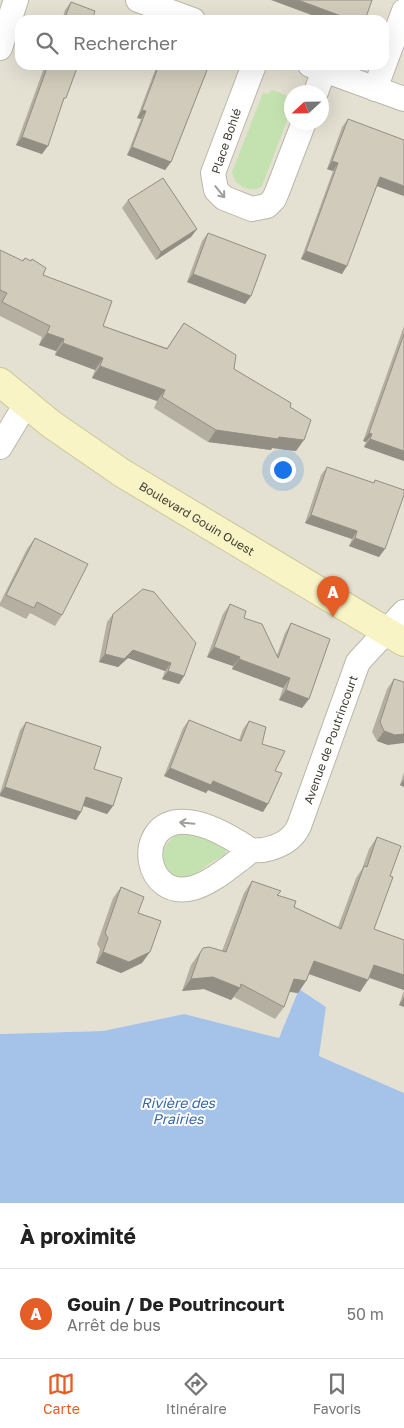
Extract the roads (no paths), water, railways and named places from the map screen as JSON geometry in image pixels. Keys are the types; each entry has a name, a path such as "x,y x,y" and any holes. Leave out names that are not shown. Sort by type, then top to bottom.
{"street":[{"path":"0,48 16,0"},
{"path":"138,0 185,12"},
{"path":"389,52 404,10"},
{"name":"Place Bohlé","path":"252,70 214,168 213,179 216,190 229,200 252,209 262,208 270,203 277,192 301,130"},
{"path":"316,85 317,70"},
{"path":"323,70 404,99"},
{"path":"376,89 383,70"},
{"name":"Boulevard Gouin Ouest","path":"0,382 68,436 154,493 395,637"},
{"path":"0,447 26,404"},
{"name":"Avenue de Poutrincourt","path":"252,851 281,844 292,838 296,833 358,662 395,637 404,612"}],"water":[{"name":"Rivière des Prairies","path":"299,989 326,1007 319,1056 404,1093 404,1203 0,1203 0,1034 103,1031 184,1014 279,1038"}],"place":[{"name":"Gouin / De Poutrincourt","path":"333,617"}]}
